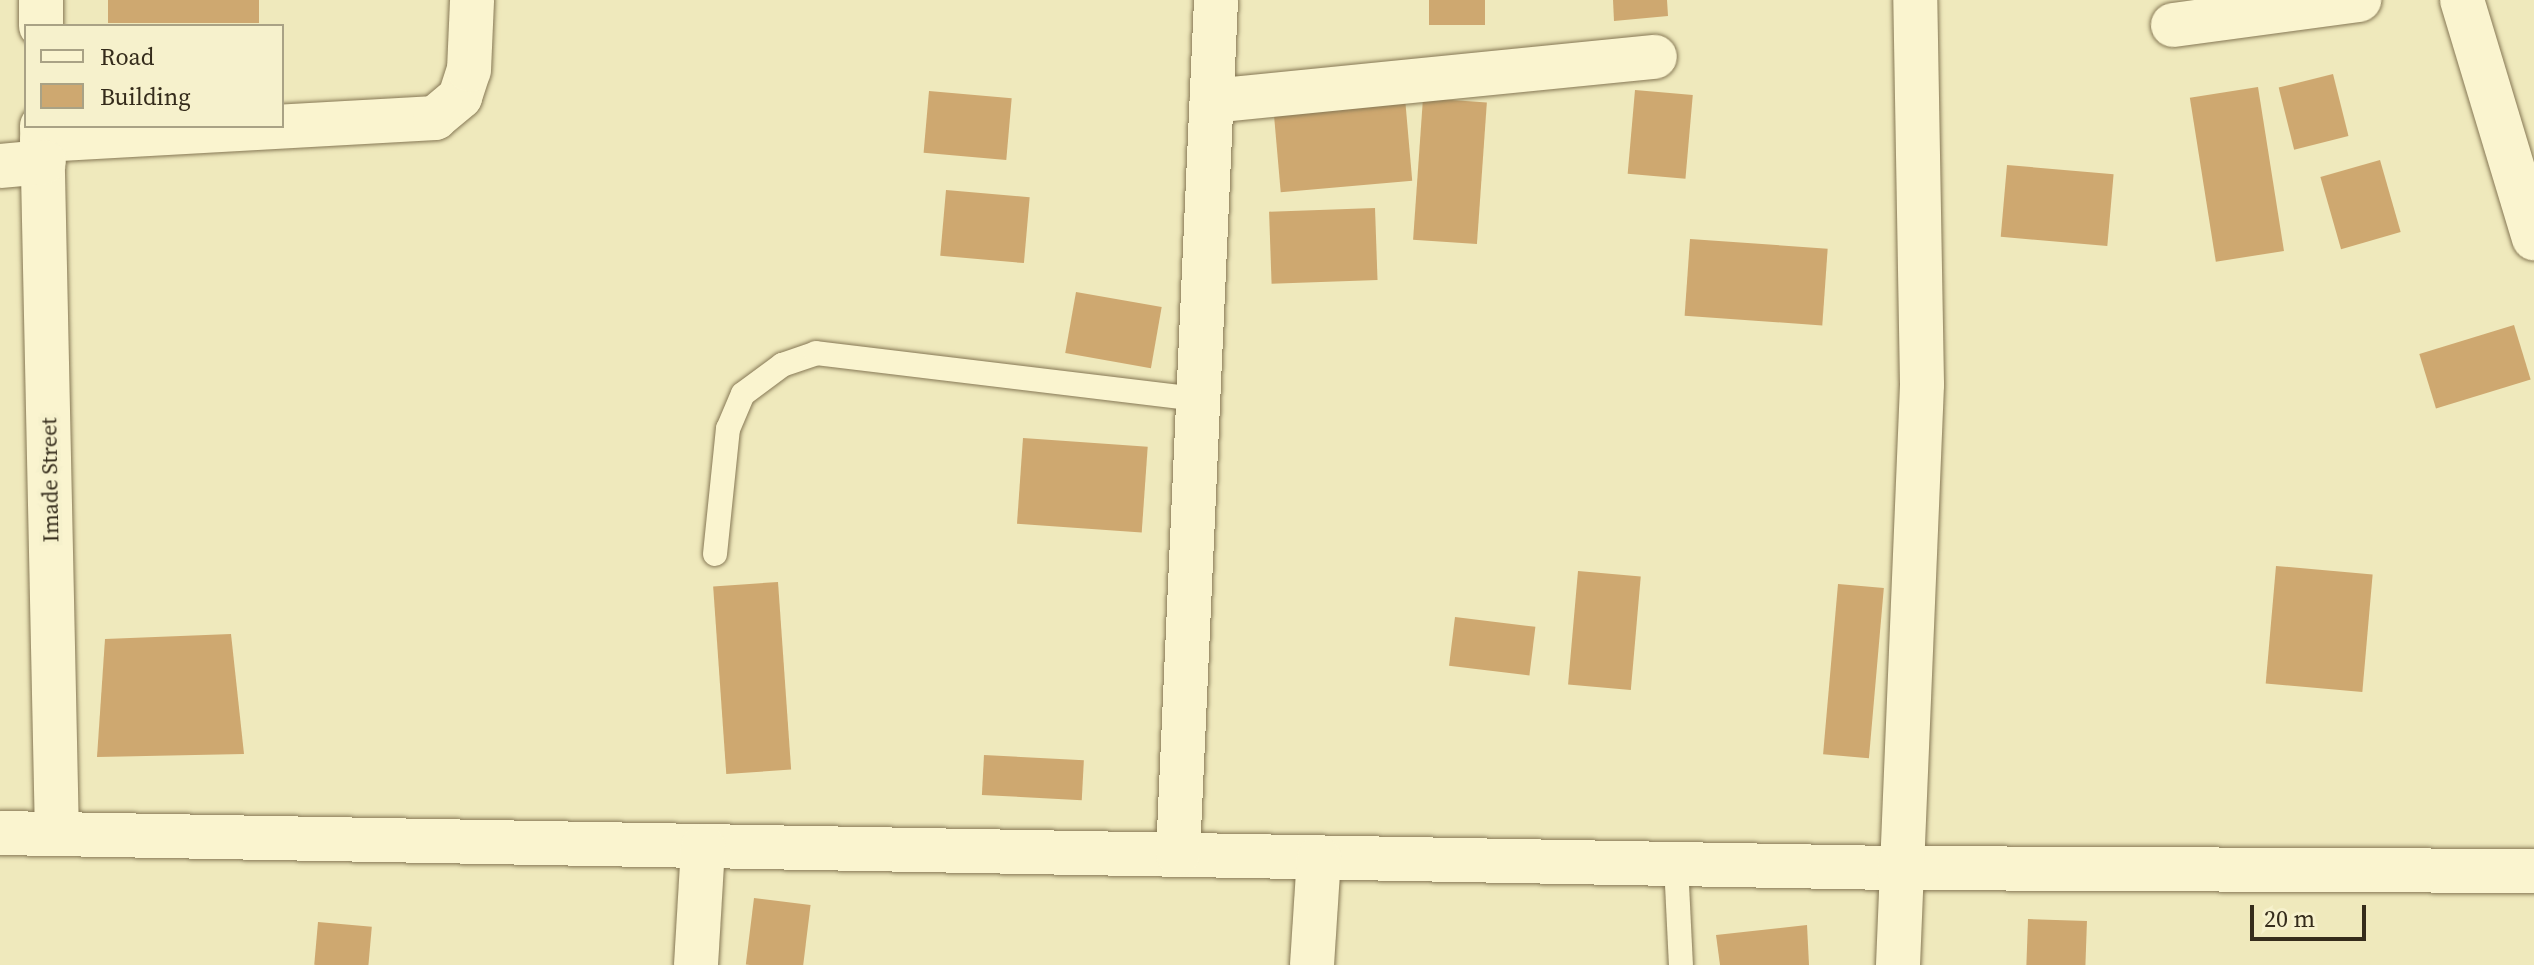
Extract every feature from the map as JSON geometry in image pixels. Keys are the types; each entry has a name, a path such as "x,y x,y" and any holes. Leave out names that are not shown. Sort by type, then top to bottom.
{"street":[{"path":"41,0 41,24"},
{"path":"284,128 435,118 460,97 470,58 472,0"},
{"path":"1178,854 1216,0"},
{"path":"1898,965 1899,868 1922,384 1915,0"},
{"path":"2173,25 2359,0"},
{"path":"2462,0 2534,238"},
{"path":"1212,101 1655,57"},
{"path":"0,166 43,143 278,128"},
{"name":"Imade Street","path":"43,143 57,834"},
{"path":"0,833 1899,868 2534,871"},
{"path":"696,965 703,846"},
{"path":"1312,965 1319,858"}],"lane":[{"path":"715,554 728,429 743,394 782,365 816,353 1198,399"},
{"path":"1676,864 1681,965"}],"building":[{"path":"108,0 259,0 259,23 108,23"},
{"path":"1429,0 1485,0 1485,25 1429,25"},
{"path":"1613,0 1667,0 1668,16 1614,21"},
{"path":"2333,74 2348,136 2294,150 2279,88"},
{"path":"2258,87 2284,251 2216,262 2190,98"},
{"path":"1635,90 1693,95 1685,179 1628,174"},
{"path":"929,91 1012,98 1006,160 924,153"},
{"path":"1405,98 1412,181 1281,192 1274,110"},
{"path":"1423,98 1487,102 1477,244 1413,240"},
{"path":"2380,160 2401,232 2341,249 2320,177"},
{"path":"2007,165 2114,174 2107,246 2001,237"},
{"path":"946,190 1030,197 1024,263 940,256"},
{"path":"1375,208 1378,280 1272,284 1269,212"},
{"path":"1690,239 1828,249 1822,325 1685,316"},
{"path":"1076,292 1162,307 1151,368 1065,353"},
{"path":"2514,325 2531,380 2436,408 2419,354"},
{"path":"1023,438 1148,447 1142,533 1017,524"},
{"path":"2276,566 2373,574 2362,692 2266,684"},
{"path":"1578,571 1641,576 1631,690 1568,685"},
{"path":"778,582 791,770 726,774 713,587"},
{"path":"1838,584 1884,588 1869,758 1823,754"},
{"path":"1455,617 1535,627 1529,676 1449,666"},
{"path":"231,634 244,754 97,757 105,639"},
{"path":"984,755 1084,760 1082,800 982,795"},
{"path":"754,898 811,905 803,965 746,965"},
{"path":"2028,919 2087,921 2085,965 2026,965"},
{"path":"318,922 372,927 368,965 314,965"},
{"path":"1807,925 1809,965 1720,965 1716,935"}]}
